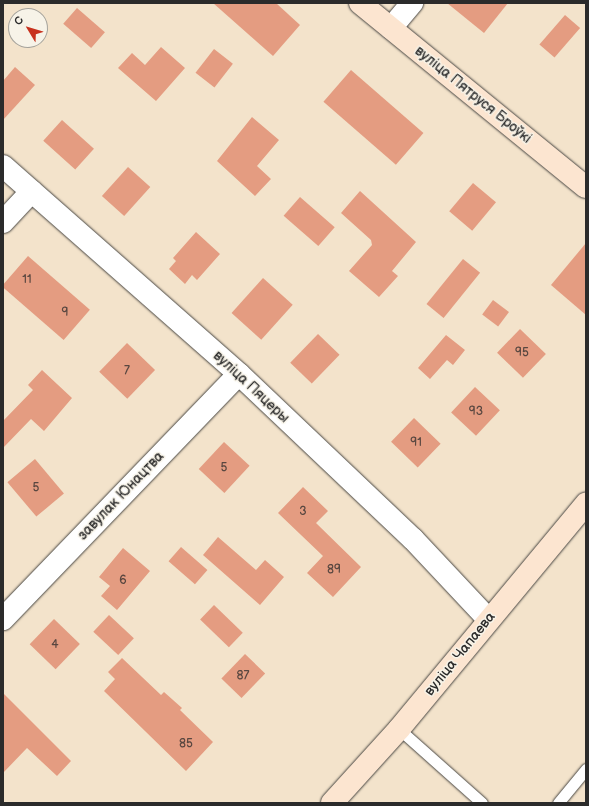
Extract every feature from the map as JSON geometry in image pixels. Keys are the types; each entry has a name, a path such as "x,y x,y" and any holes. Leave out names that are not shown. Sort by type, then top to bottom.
{"main road":[{"name":"вуліца Пятруся Броўкі","path":"360,3 586,186"},
{"name":"вуліца Чапаева","path":"332,803 399,729 488,619 586,504"}],"street":[{"path":"391,28 412,3"},
{"name":"вуліца Пяцеры","path":"3,166 239,374 413,539 488,619"},
{"path":"3,222 32,191"},
{"name":"завулак Юнацтва","path":"3,619 239,374"}],"lane":[{"path":"399,729 482,803"},
{"path":"558,803 586,769"}],"building":[{"path":"213,3 276,3 300,25 273,56"},
{"path":"447,3 508,3 484,33"},
{"path":"77,8 105,32 91,48 63,24"},
{"path":"565,15 580,28 555,58 539,44"},
{"path":"161,47 185,68 156,101 118,68 132,53 145,65"},
{"path":"214,49 233,64 214,87 196,73"},
{"path":"15,67 35,85 3,120 3,81"},
{"path":"351,70 423,133 396,165 323,102"},
{"path":"252,117 279,140 257,166 271,179 255,196 217,161"},
{"path":"62,120 94,149 75,170 43,141"},
{"path":"128,167 150,187 124,216 102,196"},
{"path":"473,183 496,202 472,231 449,211"},
{"path":"360,191 416,242 392,271 398,276 379,297 349,271 372,245 371,240 341,213"},
{"path":"300,197 335,227 318,246 284,216"},
{"path":"196,232 220,254 197,280 192,275 185,284 169,269 176,261 173,258"},
{"path":"586,243 586,315 551,285"},
{"path":"28,256 90,310 64,340 3,287 3,285"},
{"path":"463,259 480,273 444,318 426,304"},
{"path":"263,278 293,305 261,340 232,313"},
{"path":"493,300 509,312 498,326 482,314"},
{"path":"520,329 546,354 523,378 497,353"},
{"path":"318,334 340,355 312,384 290,363"},
{"path":"446,335 465,350 453,365 447,360 430,379 418,368"},
{"path":"127,343 155,370 127,399 99,372"},
{"path":"42,370 72,398 44,431 31,419 3,448 3,421 33,390 28,385"},
{"path":"475,387 500,410 476,436 451,413"},
{"path":"414,418 441,444 418,467 391,442"},
{"path":"224,442 250,466 224,493 199,469"},
{"path":"35,459 64,493 36,517 7,482"},
{"path":"303,487 328,511 316,523 361,567 333,597 307,573 323,556 278,513"},
{"path":"218,537 256,570 265,560 284,577 260,605 203,555"},
{"path":"181,547 207,570 195,584 169,561"},
{"path":"123,548 150,571 117,610 101,596 110,586 99,577"},
{"path":"214,605 243,633 229,647 200,619"},
{"path":"109,615 134,638 118,655 93,632"},
{"path":"54,619 80,644 56,669 30,644"},
{"path":"245,654 265,673 242,698 221,678"},
{"path":"122,658 161,695 164,692 182,708 180,710 213,742 186,771 104,691 115,679 108,672"},
{"path":"3,693 71,761 57,776 27,748 3,773"}]}
